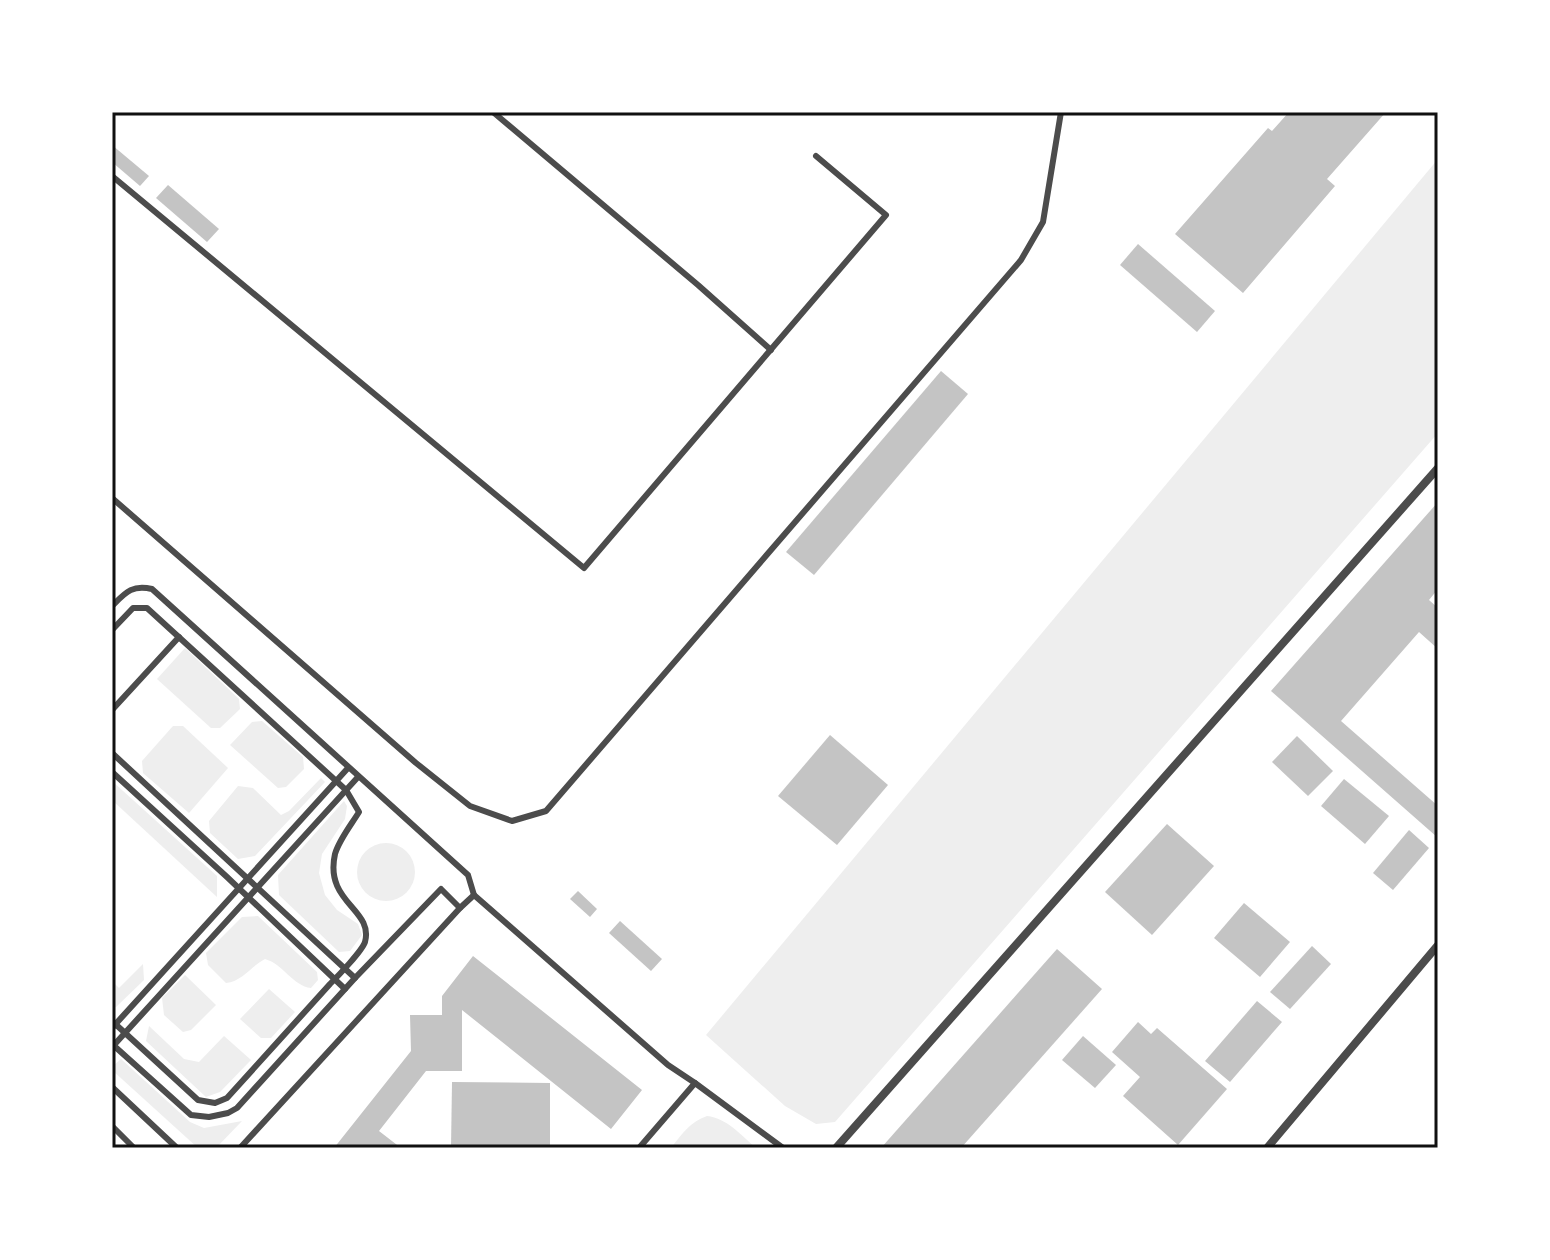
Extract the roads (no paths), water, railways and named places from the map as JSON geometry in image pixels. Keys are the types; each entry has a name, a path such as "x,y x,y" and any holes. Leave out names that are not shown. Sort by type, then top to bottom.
{"street":[{"path":"836,1148 1438,468"},
{"path":"1267,1148 1438,945"}],"lane":[{"path":"493,112 771,350"},
{"path":"112,498 416,763 470,806 512,821 546,811 1021,260 1043,222 1061,112"},
{"path":"112,176 584,568 886,215 816,156"},
{"path":"112,606 129,589 142,586 152,589 468,875 474,895 668,1065 783,1148"},
{"path":"112,630 133,608 147,608 337,780 359,812 336,852 334,868 335,884 342,898 359,914 366,927 365,944 227,1098 215,1103 198,1100 113,1024 239,888 337,780 348,768"},
{"path":"112,710 179,637"},
{"path":"112,753 355,978"},
{"path":"112,772 345,989"},
{"path":"358,777 113,1044 191,1115 209,1117 228,1113 237,1108 441,889 460,908"},
{"path":"240,1148 474,895"},
{"path":"639,1148 695,1083"},
{"path":"112,1087 177,1148"},
{"path":"112,1126 134,1148"}]}
